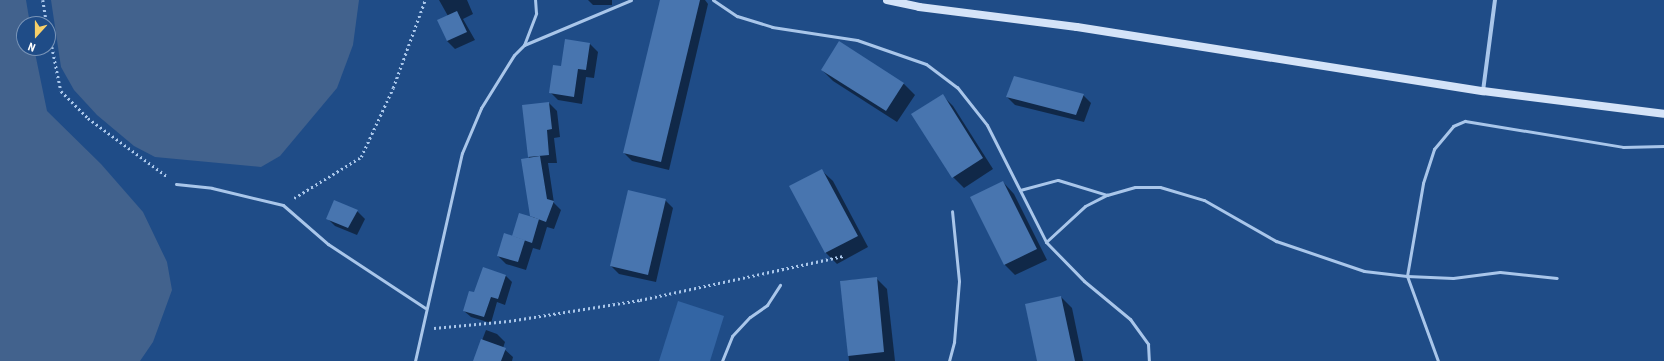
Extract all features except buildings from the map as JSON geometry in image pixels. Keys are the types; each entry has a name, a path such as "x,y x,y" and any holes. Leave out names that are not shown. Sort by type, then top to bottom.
{"street":[{"path":"887,0 919,7 1077,27 1483,91 1664,114"},
{"path":"1483,91 1495,0"}],"lane":[{"path":"524,45 536,13 536,0"},
{"path":"415,361 420,329 462,153 481,108 514,55 524,45 632,0"},
{"path":"713,0 738,16 772,27 857,40 926,64 957,87 987,125 1046,242 1084,281 1130,319 1148,344 1149,361"},
{"path":"1438,361 1407,276 1423,183 1434,149 1453,126 1465,121 1623,146 1664,146"},
{"path":"1020,190 1058,180 1107,195"},
{"path":"176,184 212,188 284,205 328,244 425,308"},
{"path":"1046,242 1085,206 1107,195 1135,187 1160,187 1204,200 1276,240 1364,271 1407,276 1453,278 1500,272 1556,278"},
{"path":"949,361 954,342 959,281 952,211"},
{"path":"722,361 732,336 750,317 767,305 780,286"}],"path":[{"path":"43,0 46,16"},
{"path":"284,205 315,183 361,157 393,88 425,0"},
{"path":"54,56 61,91 88,118 176,184"},
{"path":"420,329 509,321 640,300 843,256"}],"shaded area":[{"path":"0,0 26,0 29,16 16,16 16,56 36,56 47,111 101,164 143,212 167,262 172,290 153,342 140,361 0,361"},
{"path":"51,0 359,0 353,45 337,88 280,156 261,167 155,157 134,146 97,115 74,90 61,67 56,34 56,16 53,16"},
{"path":"678,301 724,316 710,361 659,361"}]}
